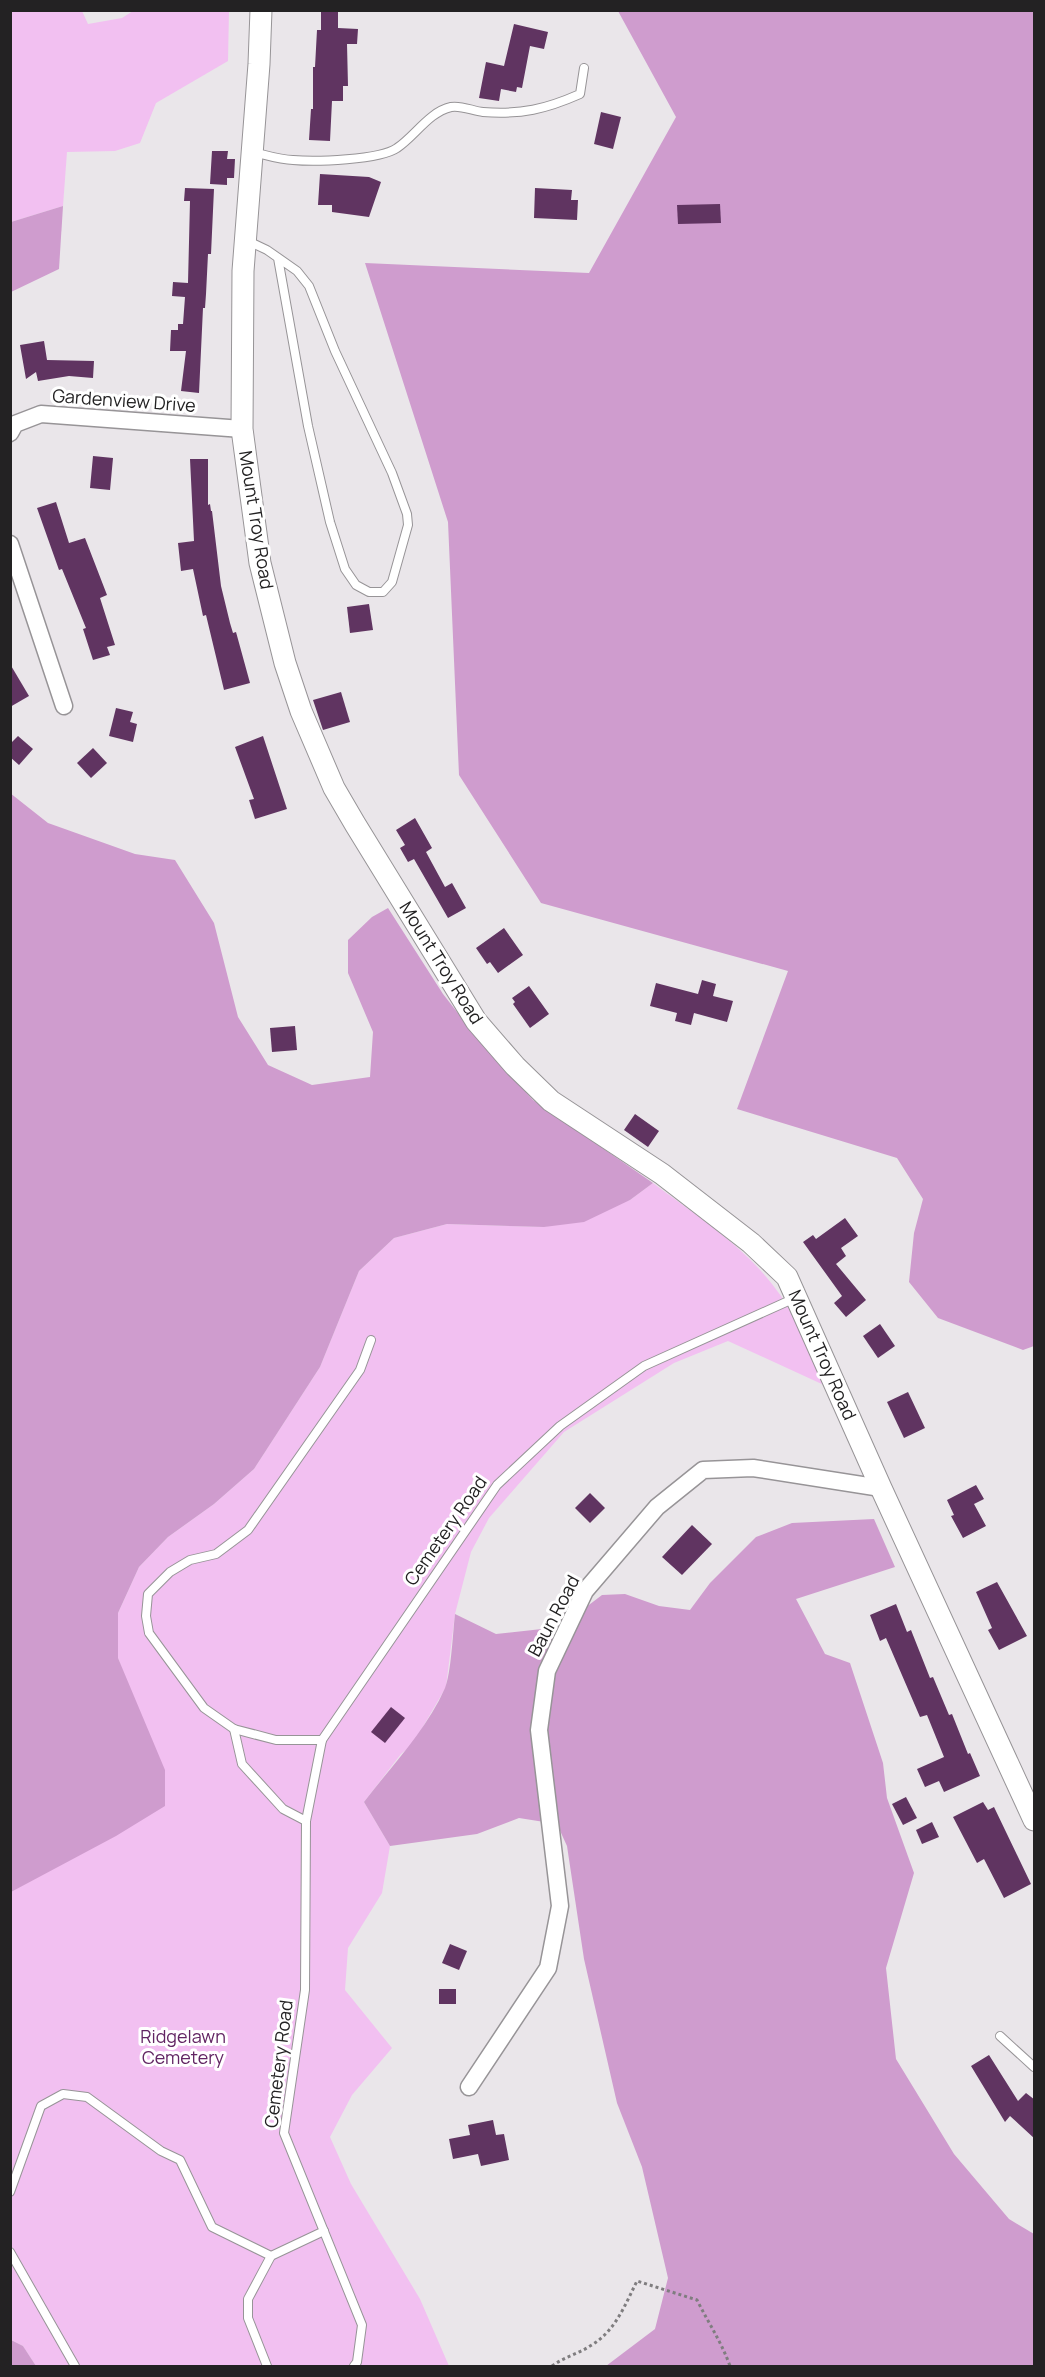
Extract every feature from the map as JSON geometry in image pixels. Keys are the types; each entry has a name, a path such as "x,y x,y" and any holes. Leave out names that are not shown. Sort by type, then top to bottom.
{"street":[{"name":"Mount Troy Road","path":"261,10 243,271 242,429 260,563 285,663 301,711 334,788 476,1021 515,1066 550,1101 662,1174 751,1243 787,1276 881,1488 1035,1820"},
{"name":"Gardenview Drive","path":"10,433 15,424 41,414 242,429"},
{"path":"10,544 64,706"},
{"name":"Baun Road","path":"469,2087 548,1968 560,1906 539,1730 547,1671 585,1591 657,1507 703,1470 753,1468 881,1488"}],"lane":[{"path":"252,152 292,160 368,157 395,150 416,134 435,113 453,106 482,112 521,112 550,107 580,94 584,68"},
{"path":"246,240 267,250 297,271 309,286 335,351 392,473 407,514 408,525 392,582 383,592 369,592 356,585 345,569 330,522 308,426 278,258"},
{"name":"Cemetery Road","path":"354,2367 357,2362 362,2325 284,2133 305,1990 306,1821 322,1740 497,1485 560,1426 644,1366 796,1298"},
{"path":"322,1740 276,1740 234,1729 204,1708 149,1633 146,1616 148,1594 170,1572 190,1560 216,1554 248,1530 360,1370 371,1340"},
{"path":"234,1729 242,1764 284,1809 306,1821"},
{"path":"1000,2036 1035,2067"},
{"path":"10,2192 41,2106 63,2094 87,2097 161,2151 180,2160 212,2227 271,2256"},
{"path":"267,2367 248,2318 248,2299 271,2256 324,2231"},
{"path":"10,2252 75,2367"}],"path":[{"path":"552,2367 562,2359 592,2346 616,2324 637,2281 697,2300 721,2341 730,2367"}],"green space":[{"path":"11,11 82,11 88,24 122,18 133,11 229,11 228,61 156,103 140,143 115,151 67,152 63,206 11,222"},
{"name":"Ridgelawn Cemetery","path":"653,1183 746,1255 772,1284 802,1334 826,1386 728,1341 674,1363 564,1432 489,1518 471,1552 455,1614 446,1687 413,1744 401,1754 364,1802 390,1846 382,1893 348,1948 345,1990 392,2048 352,2095 330,2137 351,2184 420,2299 449,2366 36,2366 23,2346 11,2340 11,1892 36,1877 132,1696 118,1658 118,1613 139,1567 168,1537 214,1504 254,1469 320,1367 359,1271 394,1238 447,1224 544,1227 630,1200"}],"shaded area":[{"path":"618,11 1034,11 1034,1346 1023,1350 938,1318 909,1282 914,1233 923,1199 897,1158 737,1109 788,971 541,903 459,775 448,522 365,263 589,273 676,117"},
{"path":"63,206 59,269 11,292 11,222"},
{"path":"10,793 48,823 135,854 175,860 214,923 238,1017 268,1065 312,1085 370,1077 373,1032 348,973 348,940 372,917 388,908 443,994 486,1049 533,1100 653,1183 630,1200 584,1222 544,1227 447,1224 394,1238 359,1271 320,1367 254,1469 214,1504 168,1537 139,1567 118,1613 118,1658 165,1770 165,1806 116,1836 11,1892"},
{"path":"874,1519 895,1567 796,1599 825,1654 850,1663 883,1763 887,1798 914,1873 886,1968 896,2059 954,2154 1009,2219 1034,2234 1034,2366 606,2366 655,2329 668,2278 642,2167 617,2103 584,1959 567,1846 557,1824 519,1818 477,1834 390,1846 364,1802 428,1719 445,1688 455,1614 496,1634 560,1627 602,1595 625,1594 659,1606 690,1610 710,1583 756,1537 792,1523"},
{"path":"11,2340 23,2346 36,2366 11,2366"}],"building":[{"path":"321,10 338,10 338,28 358,29 357,44 347,44 348,86 343,86 343,101 332,101 330,141 309,140 311,109 313,109 313,67 315,67 317,30 321,30"},
{"path":"514,24 548,32 544,49 530,46 522,88 517,87 516,92 501,89 499,101 479,98 486,62 504,66"},
{"path":"601,112 621,117 613,149 594,144"},
{"path":"212,151 228,151 227,159 235,159 234,178 227,178 227,185 210,184"},
{"path":"320,174 369,177 381,182 369,217 332,212 332,205 318,205"},
{"path":"185,188 214,189 211,254 208,254 205,308 203,308 199,393 181,391 186,351 170,351 171,330 178,330 178,324 183,324 185,297 172,296 173,282 188,283 190,201 184,201"},
{"path":"535,188 572,190 571,200 578,200 577,220 534,218"},
{"path":"720,204 721,223 678,224 677,205"},
{"path":"44,341 47,360 94,361 93,378 69,376 38,381 36,372 26,379 20,345"},
{"path":"93,456 113,458 110,490 90,488"},
{"path":"190,459 208,459 208,505 210,504 212,511 221,586 230,623 233,633 236,632 250,683 224,690 206,615 203,616 193,569 181,571 178,543 194,541"},
{"path":"56,502 69,543 85,538 107,595 100,598 115,645 107,647 110,655 93,660 83,629 86,628 62,569 59,570 37,508"},
{"path":"369,604 373,630 350,633 347,607"},
{"path":"10,664 29,696 10,707"},
{"path":"341,692 350,722 323,730 313,700"},
{"path":"116,708 133,712 130,722 137,724 133,742 109,736"},
{"path":"18,736 33,749 19,765 10,757 10,744"},
{"path":"263,736 287,809 255,819 249,800 254,799 235,747"},
{"path":"93,748 107,763 91,778 77,763"},
{"path":"415,818 432,848 426,852 445,887 452,883 466,908 448,918 414,859 408,862 400,848 405,845 396,830"},
{"path":"504,928 523,955 498,973 490,962 487,964 476,948"},
{"path":"702,980 716,984 713,996 733,1001 727,1022 694,1013 691,1025 675,1021 677,1013 650,1006 656,983 698,994"},
{"path":"529,986 549,1014 530,1028 513,1004 515,1002 512,998"},
{"path":"295,1026 297,1050 272,1052 270,1028"},
{"path":"635,1114 659,1131 648,1147 624,1130"},
{"path":"845,1218 858,1236 841,1248 846,1256 836,1264 866,1300 846,1317 834,1303 842,1296 803,1242 813,1235 816,1239"},
{"path":"880,1324 895,1346 878,1358 863,1336"},
{"path":"908,1392 925,1428 904,1438 887,1402"},
{"path":"976,1485 984,1499 974,1504 986,1526 963,1538 951,1516 954,1515 947,1500"},
{"path":"590,1493 605,1508 590,1523 575,1508"},
{"path":"692,1525 712,1544 682,1575 662,1557"},
{"path":"997,1582 1027,1636 999,1650 988,1630 992,1628 976,1592"},
{"path":"896,1604 907,1632 911,1630 930,1678 933,1677 949,1715 952,1714 968,1754 970,1753 980,1776 944,1792 939,1781 925,1787 917,1769 944,1757 927,1715 920,1717 886,1638 880,1641 870,1615"},
{"path":"391,1707 405,1718 385,1743 371,1732"},
{"path":"906,1797 917,1818 903,1825 892,1804"},
{"path":"983,1802 988,1810 994,1807 1031,1884 1004,1898 984,1859 977,1863 953,1817"},
{"path":"932,1822 939,1837 922,1844 916,1830"},
{"path":"450,1944 467,1951 459,1970 442,1963"},
{"path":"439,1989 456,1989 456,2004 439,2004"},
{"path":"989,2055 1018,2101 1026,2093 1035,2100 1035,2139 1010,2116 1005,2122 971,2066"},
{"path":"493,2120 496,2135 504,2134 509,2160 481,2166 478,2154 453,2159 449,2139 470,2135 468,2125"}]}
